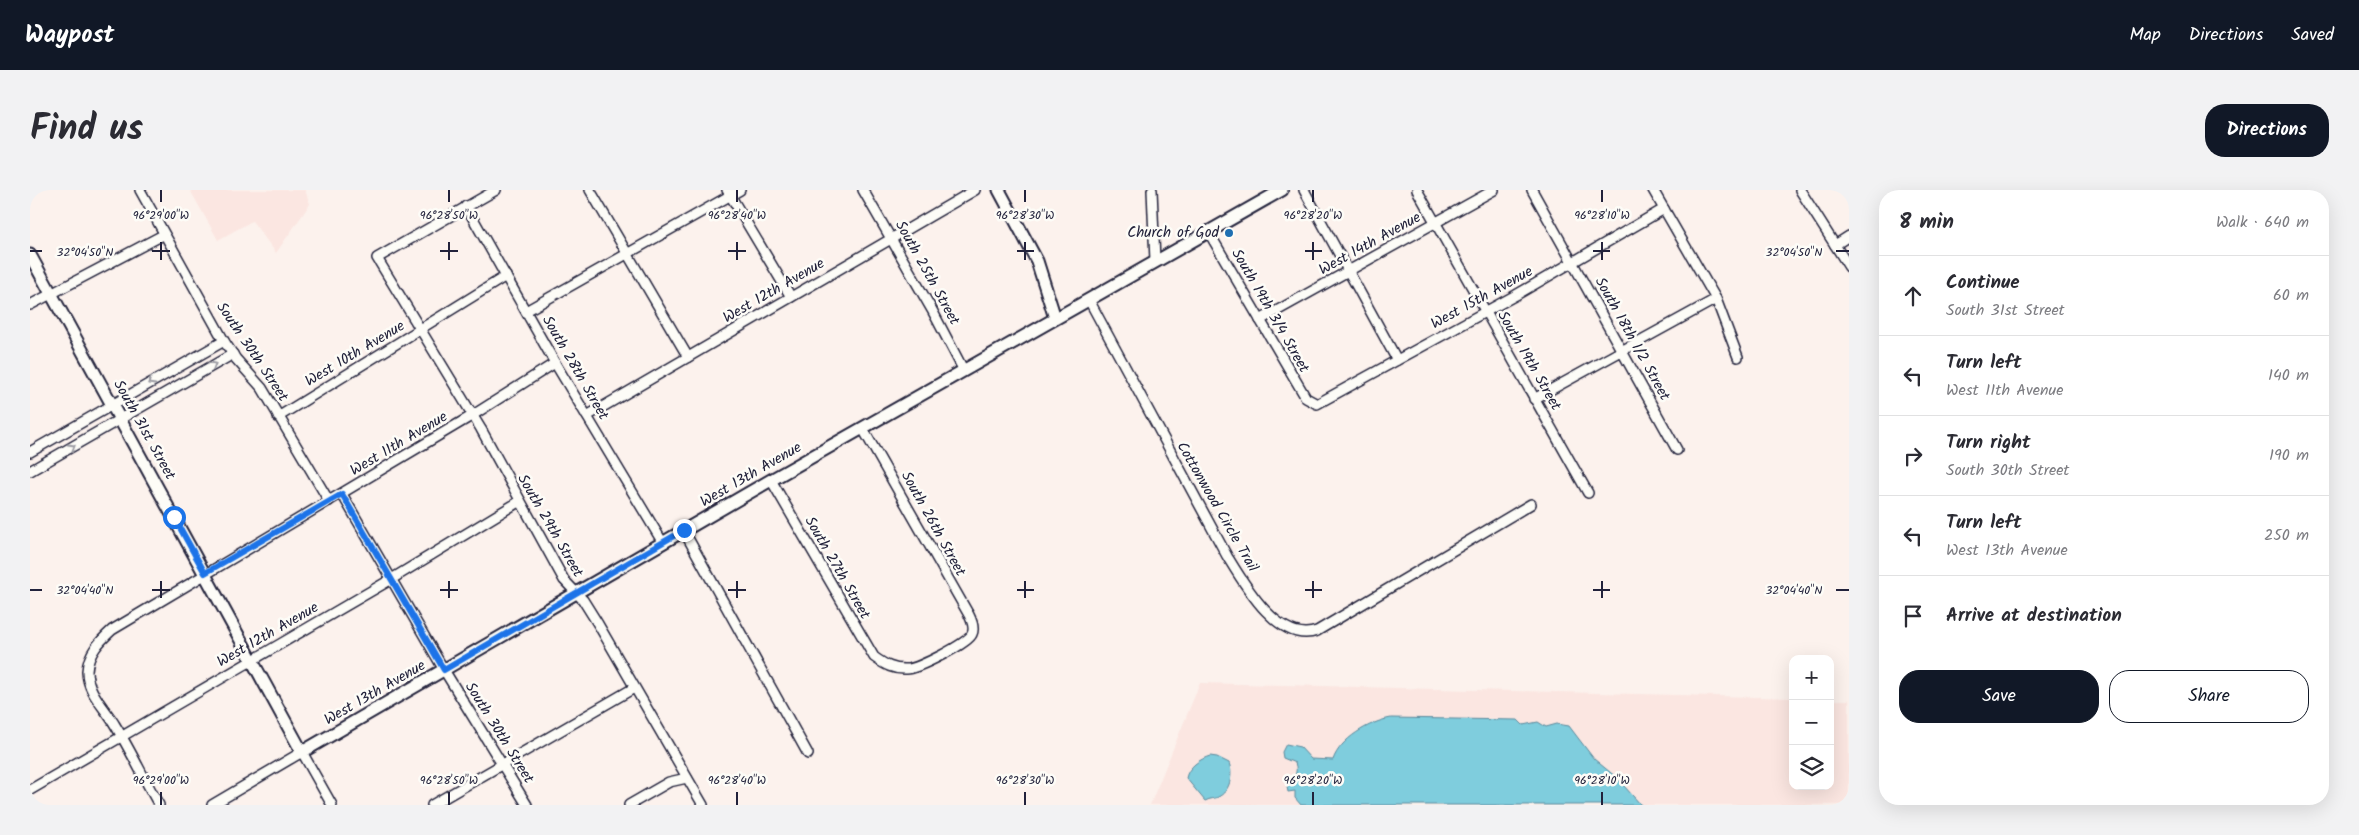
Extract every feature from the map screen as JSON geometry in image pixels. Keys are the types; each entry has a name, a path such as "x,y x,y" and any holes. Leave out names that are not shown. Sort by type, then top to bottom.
{"street":[{"name":"South 30th Street","path":"140,190 163,235 224,341 262,388 329,501"},
{"path":"466,206 496,190"},
{"path":"590,190 688,357"},
{"path":"526,311 628,254 729,193 740,190"},
{"name":"South 25th Street","path":"863,190 964,371"},
{"name":"West 12th Avenue","path":"587,416 975,190"},
{"path":"999,190 1037,261 1055,318"},
{"path":"1152,190 1155,261"},
{"name":"West 13th Avenue","path":"212,805 684,530 1282,190"},
{"path":"1304,190 1397,360"},
{"name":"South 19th Street","path":"1417,190 1588,493"},
{"name":"West 14th Avenue","path":"1260,320 1494,190"},
{"name":"South 18th 1/2 Street","path":"1532,190 1677,450"},
{"path":"1653,190 1716,299 1738,357"},
{"path":"1800,190 1849,267"},
{"path":"729,193 791,297"},
{"name":"South 29th Street","path":"466,206 377,258 473,415 564,580 583,600 598,624 703,805"},
{"name":"South 28th Street","path":"466,206 555,362 663,543"},
{"name":"West 15th Avenue","path":"1311,402 1321,403 1485,312 1664,209"},
{"name":"South 19th 3/4 Street","path":"1208,231 1306,398 1311,402"},
{"path":"30,305 163,235"},
{"path":"1835,245 1849,236"},
{"name":"South 31st Street","path":"30,254 205,573 251,661 332,805"},
{"name":"West 10th Avenue","path":"278,417 506,276"},
{"path":"1534,399 1716,299"},
{"name":"Cottonwood Circle Trail","path":"1089,300 1239,576 1279,624 1291,631 1302,635 1317,631 1531,504"},
{"path":"30,452 224,341"},
{"path":"30,471 233,354"},
{"name":"West 11th Avenue","path":"159,805 89,684 87,670 90,657 102,640 112,630 473,415 555,362"},
{"name":"South 26th Street","path":"863,429 969,615 973,630 972,636 968,639 916,668 896,669 885,665"},
{"name":"South 27th Street","path":"771,480 868,650 885,665"},
{"name":"South 30th Street","path":"342,494 390,580 527,805"},
{"name":"West 12th Avenue","path":"30,790 390,580 520,501"},
{"path":"684,530 808,754"},
{"path":"432,805 634,688"},
{"path":"629,805 669,782 686,778"}],"shaded area":[{"path":"190,190 305,190 310,204 276,253 252,221 218,240"},
{"path":"1200,683 1789,698 1789,790 1834,790 1834,700 1849,700 1849,805 1150,805"}],"water":[{"path":"1391,718 1518,720 1523,725 1538,722 1546,727 1557,724 1569,726 1594,759 1616,777 1641,805 1301,805 1295,798 1295,791 1288,792 1287,787 1295,776 1296,767 1295,763 1283,758 1282,752 1286,744 1300,747 1311,759 1333,760 1342,745 1356,733 1374,723"},
{"path":"1210,756 1229,763 1231,776 1229,785 1224,793 1205,801 1186,778 1189,770 1195,764"}],"place":[{"name":"Church of God","path":"1229,233"}],"route":[{"path":"174,517 205,573 342,494 390,580 444,670 684,530"}]}
